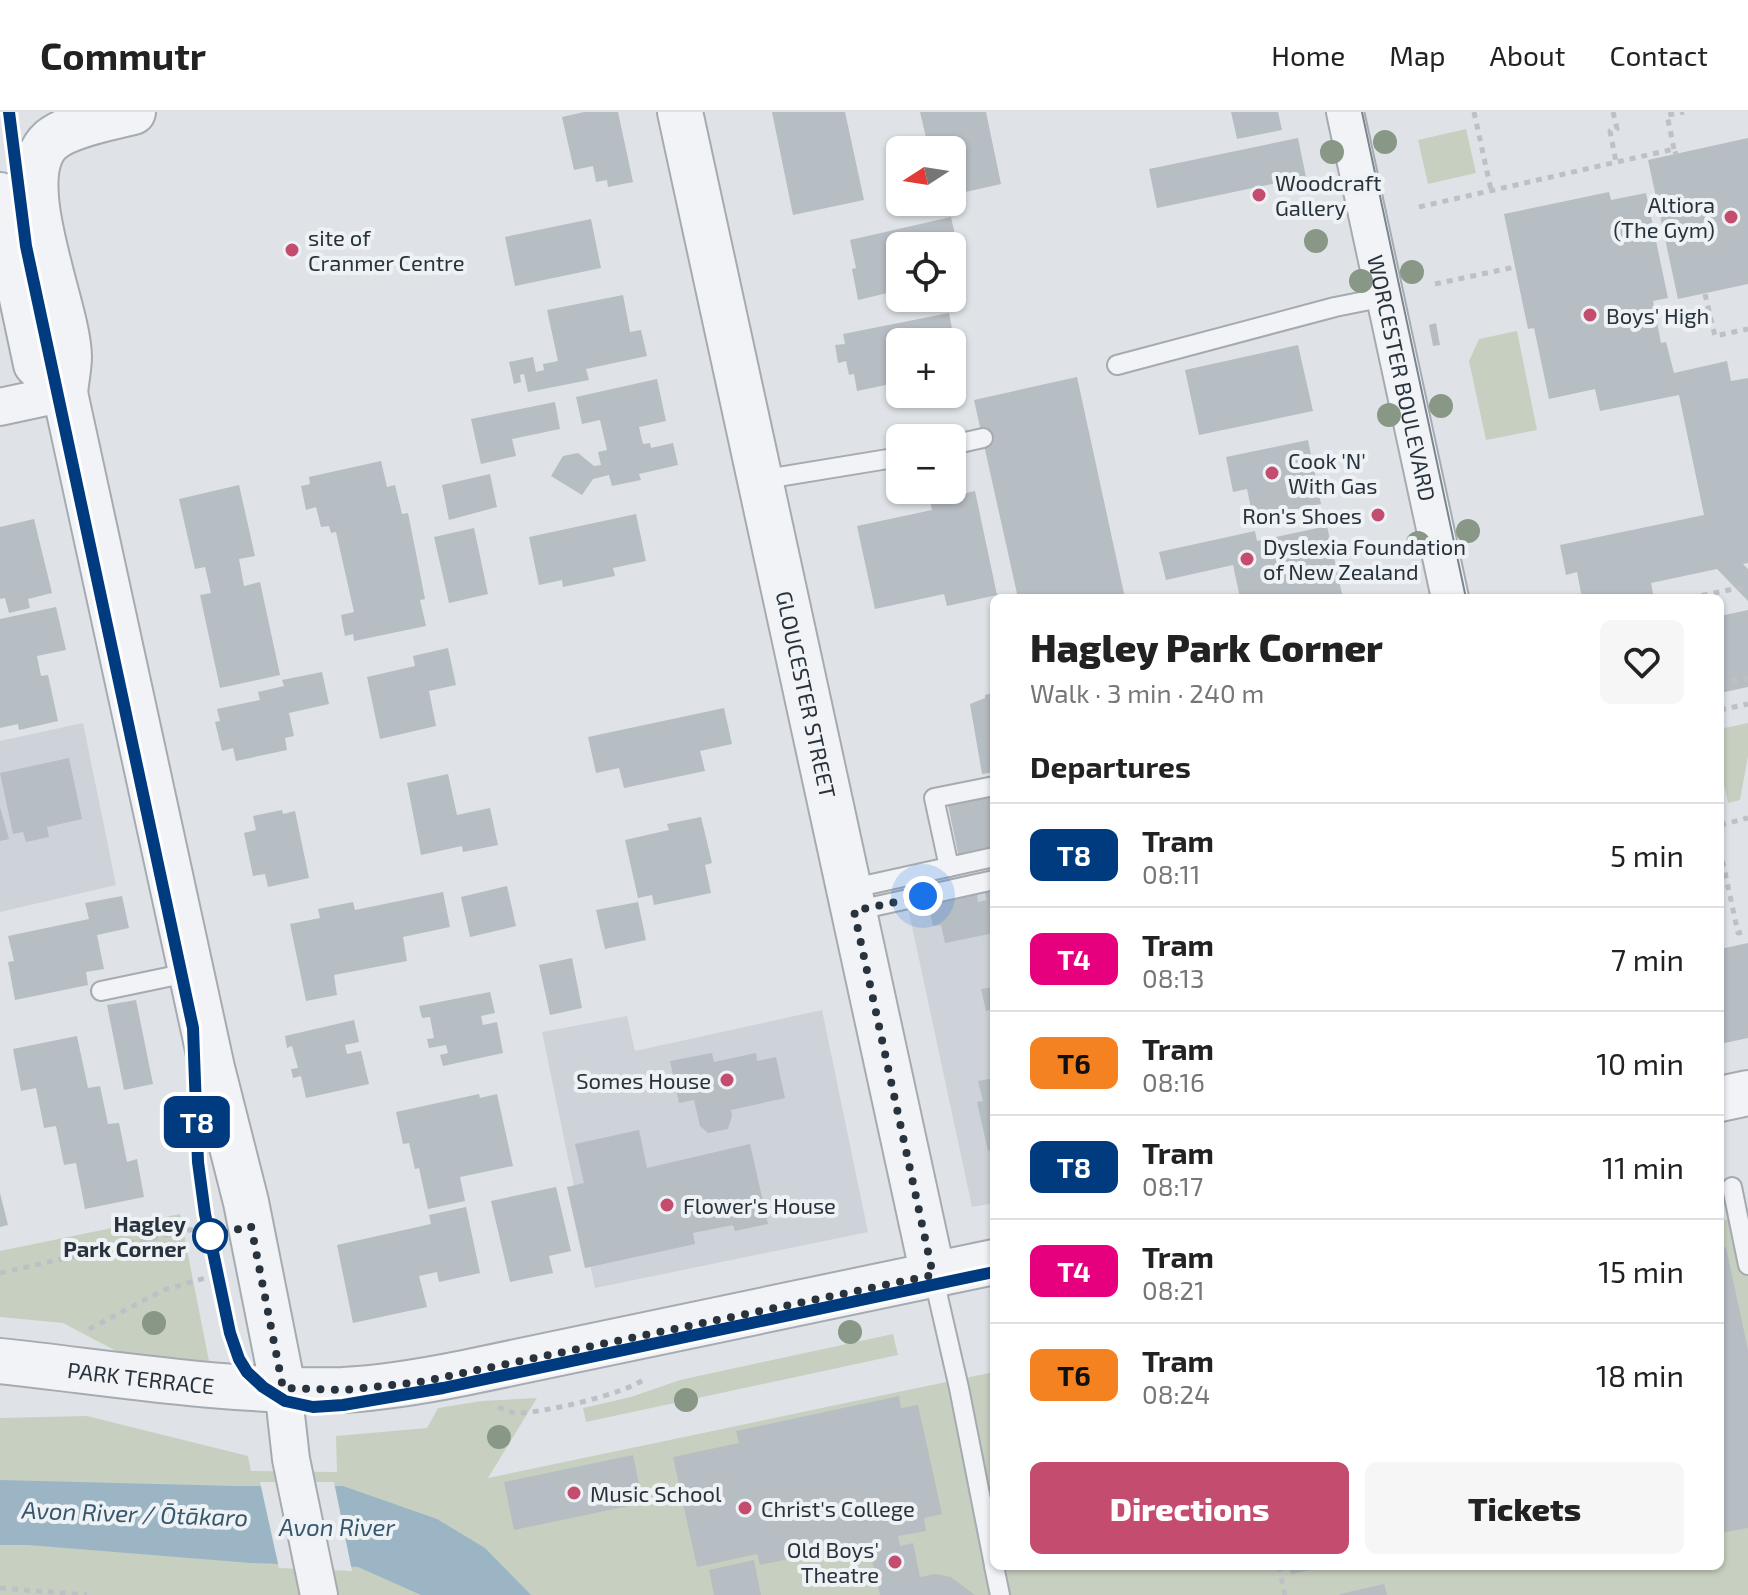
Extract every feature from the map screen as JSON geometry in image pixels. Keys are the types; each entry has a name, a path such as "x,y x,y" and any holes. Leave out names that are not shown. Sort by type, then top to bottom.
{"street":[{"path":"133,112 99,120 55,137 37,162 35,196 69,355 65,393 212,1068 246,1202 283,1388 291,1459 318,1591"},
{"name":"GLOUCESTER STREET","path":"680,112 933,1275"},
{"name":"WORCESTER BOULEVARD","path":"1346,112 1449,594"},
{"path":"0,195 36,364 65,393"},
{"path":"0,407 65,393"},
{"path":"1724,1098 1748,1093"},
{"name":"PARK TERRACE","path":"0,1361 200,1383 344,1390 420,1382 990,1263"}],"lane":[{"path":"1117,365 1335,307 1385,297"},
{"path":"966,442 983,438"},
{"path":"760,480 886,459"},
{"path":"949,867 934,798 990,787"},
{"path":"851,900 949,867 990,858"},
{"path":"851,900 990,881"},
{"path":"101,991 192,972"},
{"path":"1732,1187 1748,1265"},
{"path":"933,1275 990,1546"},
{"path":"995,1570 1000,1595"}],"path":[{"path":"1474,112 1491,190"},
{"path":"1613,112 1617,129 1610,131 1616,162"},
{"path":"1419,207 1616,162 1675,152 1667,114 1684,112"},
{"path":"1435,284 1515,267"},
{"path":"1705,294 1715,336 1748,329"},
{"path":"1709,594 1748,586"},
{"path":"1724,683 1748,678"},
{"path":"1724,709 1748,704"},
{"path":"1724,824 1748,818"},
{"path":"1724,872 1738,933 1748,931"},
{"path":"0,1273 194,1229"},
{"path":"89,1329 164,1290 205,1278"},
{"path":"1280,1570 1285,1595"},
{"path":"0,1588 87,1595"}],"shaded area":[{"path":"83,723 116,885 0,912 0,741"},
{"path":"990,870 990,1204 972,1207 904,889"},
{"path":"822,1010 868,1232 595,1288 542,1032 627,1016 635,1051"}],"green space":[{"path":"1466,129 1476,173 1428,184 1418,140"},
{"path":"1517,331 1537,430 1486,440 1469,361 1479,339"},
{"path":"1748,723 1748,756 1740,800 1728,803 1724,784 1724,728"},
{"path":"180,1214 209,1361 181,1361 118,1352 63,1323 0,1317 0,1251"},
{"path":"1748,1215 1748,1595 0,1595 0,1418 87,1416 248,1456 251,1471 337,1472 336,1436 427,1428 438,1408 481,1401 537,1398 488,1478 990,1373 990,1570 1724,1570 1724,1220"},
{"path":"893,1334 898,1355 586,1422 583,1408 631,1397 680,1380"}],"water":[{"name":"Avon River","path":"0,1480 343,1486 437,1519 485,1548 531,1595 421,1595 358,1567 251,1563 0,1545"}],"pier":[{"path":"260,1482 334,1482 352,1571 279,1568"}],"building":[{"path":"584,112 618,112 633,182 608,187 607,180 596,182 593,166 574,170 562,117"},
{"path":"772,112 845,112 864,200 793,215"},
{"path":"920,112 986,112 1001,184 966,192 966,136 926,136"},
{"path":"1231,112 1278,112 1282,130 1237,139"},
{"path":"1298,138 1306,177 1157,208 1149,169"},
{"path":"1748,138 1748,284 1678,299 1648,160"},
{"path":"1609,192 1611,200 1646,193 1668,298 1653,301 1661,343 1666,342 1674,373 1727,361 1731,381 1748,378 1748,563 1743,564 1748,569 1748,601 1717,569 1651,583 1653,594 1581,594 1577,572 1566,575 1560,545 1704,515 1679,395 1600,411 1595,389 1549,399 1534,328 1528,329 1504,214"},
{"path":"951,217 954,232 886,232 886,293 858,300 850,240"},
{"path":"591,219 601,268 515,286 505,237"},
{"path":"623,295 630,332 641,330 647,356 586,369 589,380 528,392 524,374 520,375 521,382 514,384 509,362 533,357 536,372 544,370 543,364 558,361 547,310"},
{"path":"949,313 952,328 886,328 886,385 857,391 854,374 849,375 846,361 838,363 835,345 845,344 843,334"},
{"path":"1436,323 1440,345 1433,346 1429,325"},
{"path":"1298,345 1313,411 1199,435 1185,370"},
{"path":"1077,377 1124,594 1017,594 974,400"},
{"path":"657,379 666,421 639,427 643,444 650,443 651,448 673,443 678,465 639,474 641,480 612,486 609,475 593,479 582,495 551,476 563,456 578,453 594,466 601,465 598,452 607,450 600,420 582,424 576,397"},
{"path":"555,402 560,429 512,439 516,456 481,464 471,419"},
{"name":"Cook 'N' With Gas","path":"1308,440 1321,504 1253,518 1247,489 1233,492 1226,457"},
{"path":"381,461 387,487 395,485 402,514 408,513 425,599 420,600 426,626 354,641 353,634 345,636 341,615 354,612 336,532 331,533 329,526 321,527 316,507 306,510 301,486 310,484 309,477"},
{"path":"490,474 497,507 449,520 442,485"},
{"path":"239,485 255,556 239,559 244,586 260,582 280,675 220,688 200,595 211,593 205,567 195,569 179,499"},
{"path":"975,491 997,594 947,606 944,594 875,609 857,526 932,510 931,504 966,504 966,493"},
{"path":"636,514 646,561 613,568 615,576 563,587 562,580 539,585 529,537"},
{"path":"34,519 52,593 28,599 30,608 9,613 5,598 0,599 0,527"},
{"name":"Dyslexia Foundation of New Zealand","path":"1327,526 1342,594 1239,594 1233,565 1166,580 1159,552 1255,531 1257,541"},
{"path":"474,528 488,594 449,603 434,537"},
{"path":"56,607 66,650 37,656 41,676 48,675 58,721 19,730 18,724 0,728 0,619"},
{"path":"1748,610 1748,687 1724,692 1724,615"},
{"path":"448,648 456,685 429,691 436,726 380,739 367,677 415,666 413,656"},
{"path":"322,672 329,704 289,713 294,736 285,738 287,750 236,761 233,748 222,751 215,722 220,721 217,709 260,700 258,692 284,686 282,680"},
{"path":"990,694 990,773 982,774 970,704 985,698"},
{"path":"724,708 732,744 700,751 705,771 624,788 619,768 596,773 588,737"},
{"path":"69,758 82,819 47,827 49,837 26,842 23,832 13,834 0,773"},
{"path":"448,774 457,815 490,808 498,845 463,852 462,846 421,855 407,783"},
{"path":"990,797 990,851 959,858 948,805"},
{"path":"0,807 9,839 0,841"},
{"path":"282,810 283,814 295,811 309,878 268,887 265,874 253,876 244,833 256,830 253,816"},
{"path":"701,817 712,863 705,865 711,893 654,905 652,895 638,898 625,840 669,830 667,824"},
{"path":"507,886 516,926 470,937 461,897"},
{"path":"990,889 990,934 945,943 941,925 933,926 928,904 977,894 978,902 987,900 984,890"},
{"path":"443,892 450,927 403,937 407,961 334,975 337,995 306,1001 290,924 320,918 318,909 353,902 355,910"},
{"path":"122,896 129,928 97,935 104,969 86,972 88,985 15,1000 8,962 14,961 8,936 89,919 85,903"},
{"path":"638,902 646,940 605,949 596,910"},
{"path":"1748,943 1748,1038 1724,1043 1724,948"},
{"path":"572,958 582,1008 550,1015 539,965"},
{"path":"990,988 990,1010 986,1011 981,989"},
{"path":"490,992 495,1013 481,1016 483,1025 497,1022 503,1053 443,1066 440,1055 448,1053 446,1045 429,1048 427,1039 434,1038 430,1017 422,1018 419,1006"},
{"path":"136,1000 153,1084 124,1090 107,1005"},
{"path":"354,1020 359,1042 345,1045 347,1054 361,1051 369,1084 306,1098 301,1076 293,1078 291,1069 298,1068 292,1046 287,1048 285,1036"},
{"path":"77,1036 88,1088 100,1086 108,1124 119,1123 127,1162 137,1159 144,1197 85,1209 76,1163 64,1165 56,1126 44,1128 36,1088 21,1091 13,1049"},
{"name":"Somes House","path":"712,1053 714,1062 756,1053 757,1061 776,1057 785,1098 731,1110 728,1129 708,1133 700,1126 694,1100 679,1103 670,1061"},
{"path":"990,1079 988,1151 977,1102 983,1101 978,1081"},
{"path":"479,1094 480,1098 497,1094 513,1166 460,1177 465,1201 428,1209 419,1168 415,1169 409,1143 403,1144 396,1112"},
{"name":"Flower's House","path":"639,1130 647,1168 750,1144 768,1224 735,1231 733,1225 693,1233 695,1244 585,1268 567,1187 584,1183 575,1144"},
{"path":"556,1187 571,1251 549,1256 553,1273 510,1282 491,1201"},
{"path":"0,1193 8,1225 0,1227"},
{"path":"466,1207 480,1273 439,1282 437,1272 419,1276 427,1307 353,1323 337,1245 431,1224 429,1215"},
{"path":"1724,1247 1748,1350 1748,1528 1724,1532"},
{"path":"899,1396 901,1408 918,1405 942,1514 924,1518 926,1531 898,1536 900,1546 913,1543 920,1577 935,1574 951,1577 975,1595 880,1595 870,1551 879,1549 877,1541 760,1565 757,1554 697,1567 673,1457 739,1443 736,1431"},
{"name":"Music School","path":"633,1455 643,1503 514,1530 504,1482"},
{"path":"754,1560 761,1595 714,1595 709,1570"},
{"path":"1384,1584 1387,1595 1340,1595 1340,1594"}],"tram line":[{"path":"9,112 26,246 193,1028 198,1162 205,1214 230,1333 247,1372 285,1401 313,1407 343,1405 443,1388 990,1273"},
{"name":"T8","path":"9,112 26,246 193,1028 198,1162 205,1214 230,1333 247,1372 285,1401 313,1407 343,1405 443,1388 990,1273"},
{"path":"1362,112 1465,594"}],"place":[{"name":"Woodcraft Gallery","path":"1259,195"},
{"name":"Altiora (The Gym)","path":"1731,217"},
{"name":"site of Cranmer Centre","path":"292,250"},
{"name":"Boys' High","path":"1590,315"},
{"name":"Cook 'N' With Gas","path":"1272,473"},
{"name":"Ron's Shoes","path":"1378,515"},
{"name":"Dyslexia Foundation of New Zealand","path":"1247,559"},
{"name":"Somes House","path":"727,1080"},
{"name":"Flower's House","path":"667,1205"},
{"name":"Hagley Park Corner","path":"210,1236"},
{"name":"Music School","path":"574,1493"},
{"name":"Christ's College","path":"745,1508"},
{"name":"Old Boys' Theatre","path":"895,1562"}],"route":[{"path":"210,1236 251,1226 283,1388 314,1390 420,1382 933,1275 854,911 923,896"}],"water label":[{"name":"Avon River / Ōtākaro","path":"135,1513"}]}
